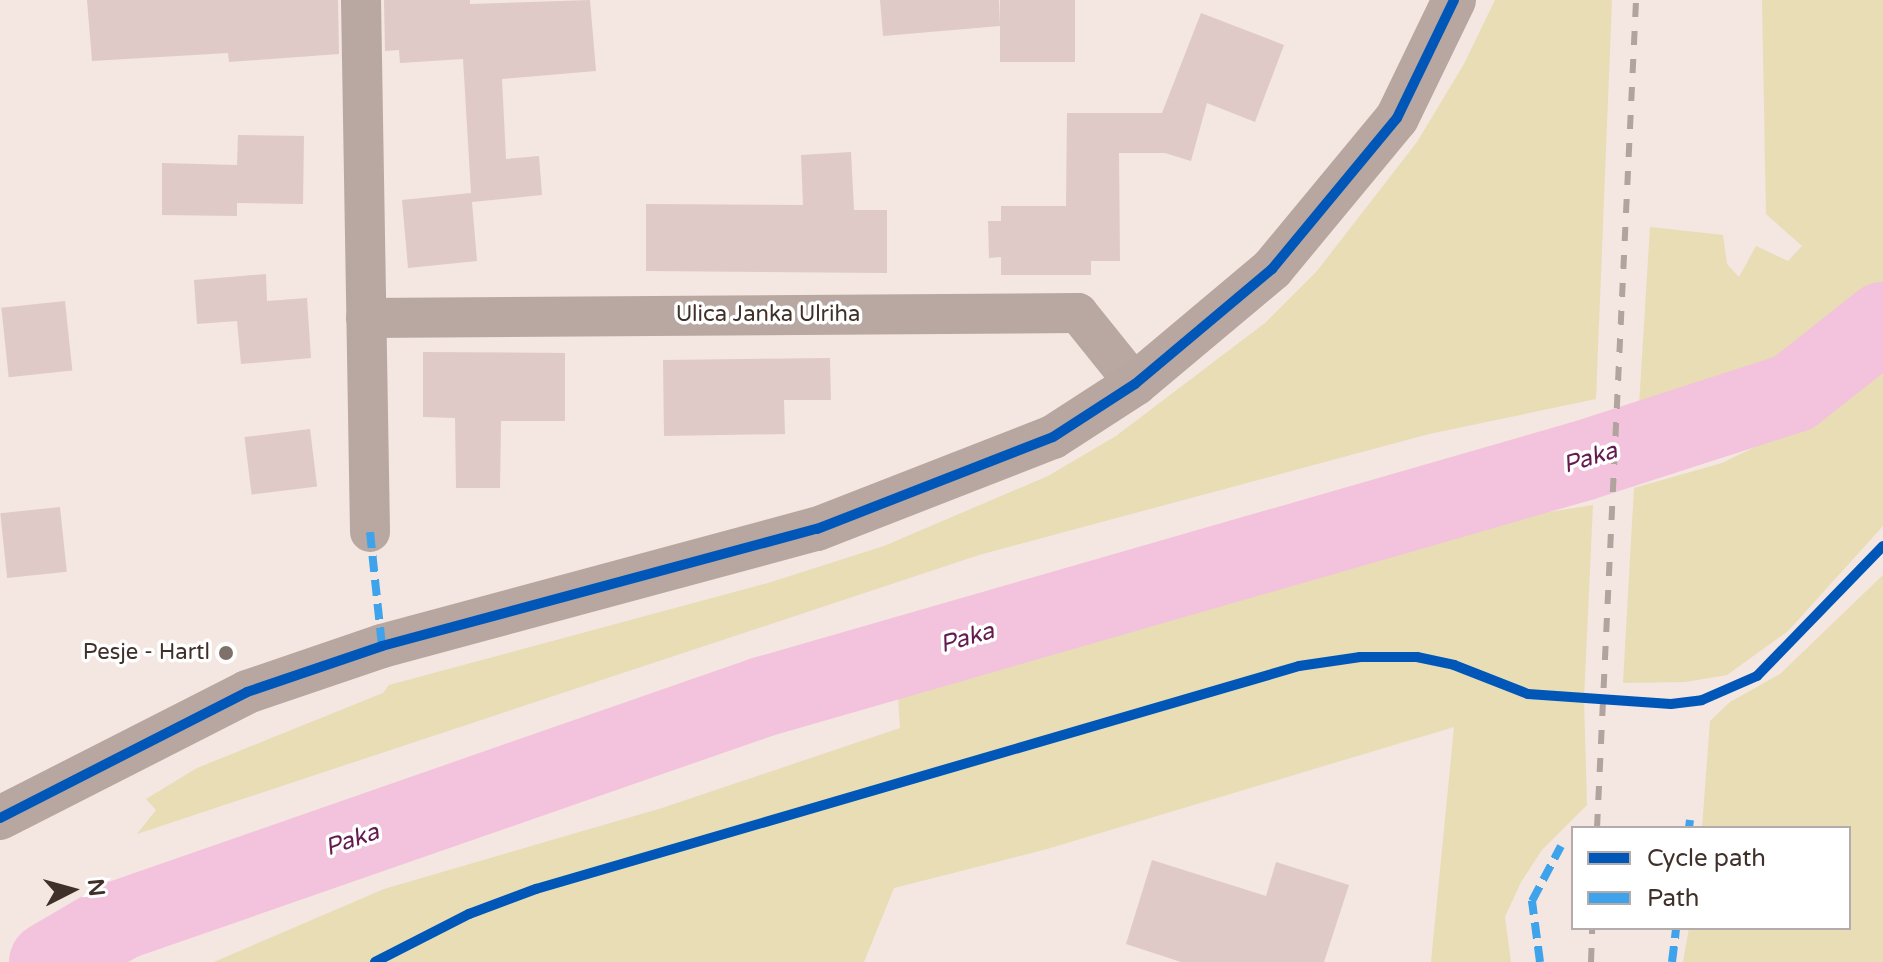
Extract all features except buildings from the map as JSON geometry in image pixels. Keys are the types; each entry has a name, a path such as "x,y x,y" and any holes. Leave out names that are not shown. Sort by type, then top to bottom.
{"main road":[{"path":"0,818 247,692 382,646 817,529 1053,437 1135,384 1272,269 1397,118 1454,0"}],"street":[{"path":"361,0 370,532"},
{"name":"Ulica Janka Ulriha","path":"366,318 1078,313 1135,384"}],"shaded area":[{"path":"1495,0 1612,0 1596,399 1429,434 979,555 137,834 156,810 146,799 197,768 383,693 389,685 768,583 884,546 1048,476 1116,436 1265,323 1317,271 1417,142 1464,64"},
{"path":"1762,0 1883,0 1883,288 1829,335 1767,370 1638,422 1650,227 1723,235 1727,264 1739,277 1756,246 1788,261 1802,246 1766,214"},
{"path":"1883,358 1883,526 1788,631 1727,675 1685,682 1623,683 1634,488 1722,463 1804,423"},
{"path":"1593,505 1584,699 1587,805 1542,850 1521,882 1505,917 1511,962 1431,962 1454,727 1047,849 894,888 864,962 214,962 384,889 662,808 900,728 897,681 1462,526"},
{"path":"1883,575 1883,962 1683,962 1689,930 1851,930 1851,826 1702,826 1710,721 1730,702 1780,674"}],"waterway":[{"name":"Paka","path":"49,962 121,920 762,697 1582,461 1793,393 1883,322"}],"railway":[{"path":"1597,826 1636,0"},
{"path":"1591,962 1592,930"}],"marked path":[{"path":"370,532 382,646"},
{"path":"1689,826 1690,820"},
{"path":"1540,962 1532,901 1561,846"},
{"path":"1672,962 1676,930"}],"cycle path":[{"path":"0,818 247,692 382,646 817,529 1053,437 1135,384 1272,269 1397,118 1454,0"},
{"path":"375,962 469,914 536,889 1299,666 1360,657 1417,657 1454,665 1528,694 1671,704 1702,700 1757,676 1883,546"}],"place":[{"name":"Pesje - Hartl","path":"226,653"}]}
